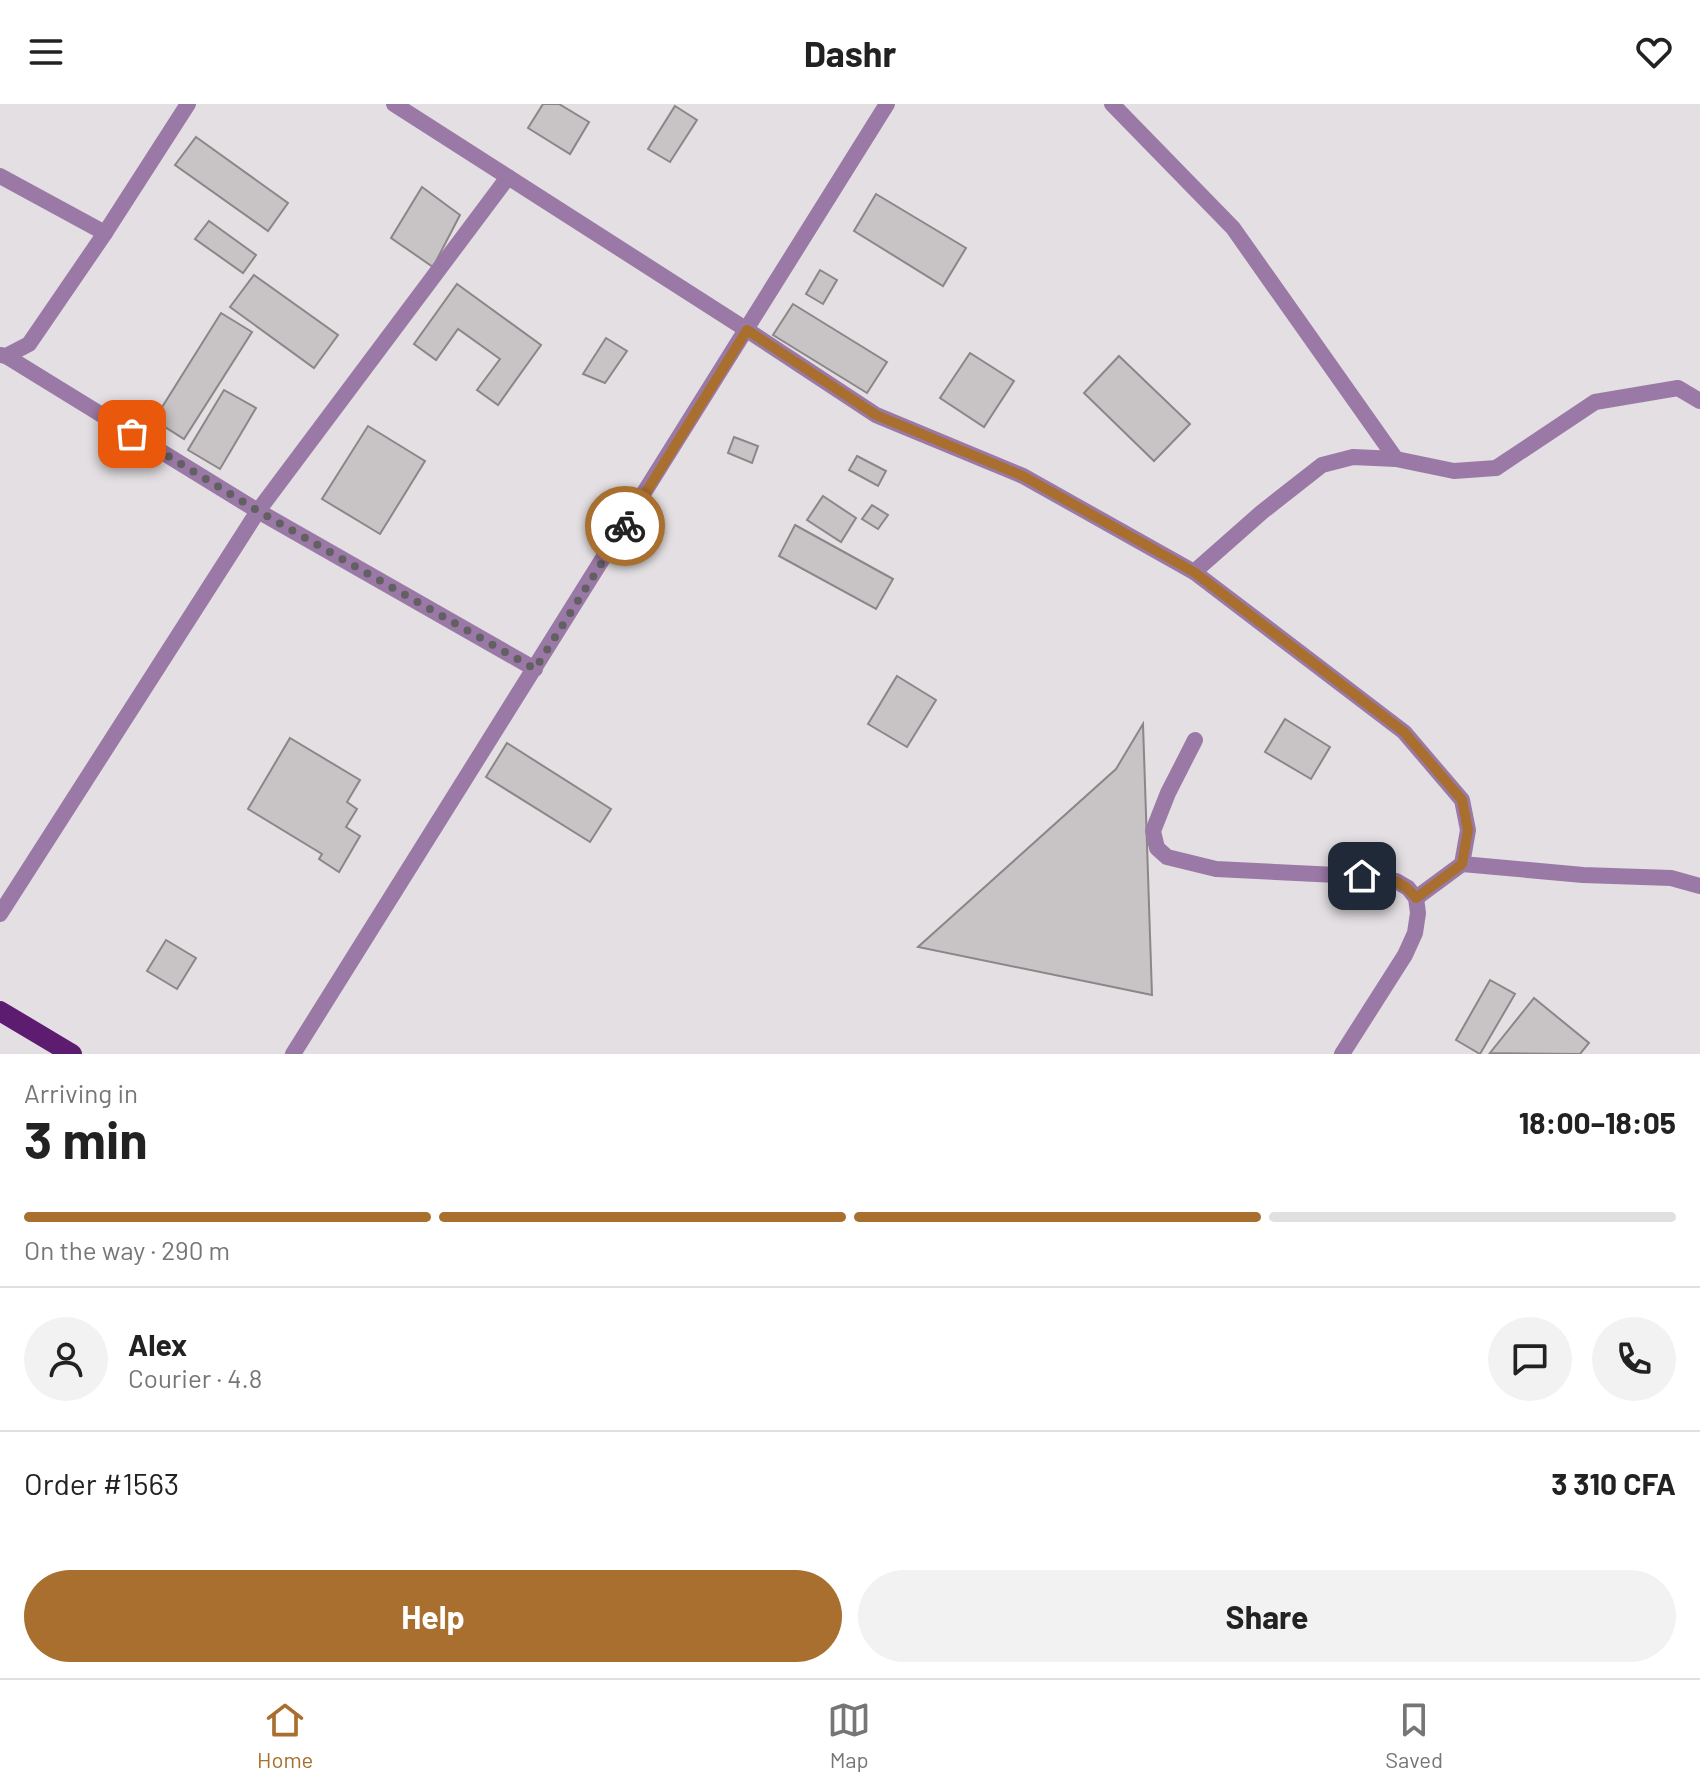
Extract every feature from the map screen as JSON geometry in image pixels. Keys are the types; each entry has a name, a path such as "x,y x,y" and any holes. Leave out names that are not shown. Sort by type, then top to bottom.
{"main road":[{"path":"0,1011 72,1054"}],"street":[{"path":"3,356 29,344 188,104"},
{"path":"394,104 876,415 1023,476 1194,572 1404,732 1462,800 1468,830 1462,864"},
{"path":"293,1054 887,104"},
{"path":"1112,104 1233,228 1396,459"},
{"path":"0,176 105,233"},
{"path":"0,914 258,511 508,177"},
{"path":"3,356 258,511 535,669"},
{"path":"1194,572 1262,512 1322,465 1353,457 1396,459 1454,471 1496,468 1595,402 1678,388 1700,401"},
{"path":"1195,740 1153,831 1157,848 1167,857 1216,869 1378,877 1396,881 1408,888 1416,898 1418,913 1415,933 1405,955 1342,1054"},
{"path":"1416,898 1462,864 1583,875 1671,878 1700,886"}],"building":[{"path":"543,104 559,104 589,122 570,154 528,128"},
{"path":"675,106 697,120 670,162 648,149"},
{"path":"196,137 288,203 268,231 175,165"},
{"path":"422,187 460,215 433,267 391,238"},
{"path":"876,194 966,248 943,286 854,231"},
{"path":"209,221 256,255 243,273 195,239"},
{"path":"820,270 837,280 823,304 806,294"},
{"path":"254,275 338,335 314,368 230,307"},
{"path":"457,284 541,345 498,405 477,390 500,359 458,329 436,360 414,344"},
{"path":"793,304 887,362 867,393 773,335"},
{"path":"221,313 252,332 184,439 154,420"},
{"path":"606,338 627,351 605,383 583,374"},
{"path":"970,353 1014,381 984,427 940,398"},
{"path":"1119,356 1190,424 1154,461 1084,393"},
{"path":"224,390 256,408 220,469 188,450"},
{"path":"368,426 425,461 380,534 322,499"},
{"path":"734,437 758,446 752,463 728,453"},
{"path":"857,456 886,471 878,486 849,470"},
{"path":"823,496 856,518 841,542 807,520"},
{"path":"872,505 888,515 878,529 862,519"},
{"path":"795,525 893,579 876,609 779,556"},
{"path":"897,676 936,700 907,747 868,724"},
{"path":"1285,719 1330,747 1311,779 1265,752"},
{"path":"1143,724 1152,995 918,947 1116,769"},
{"path":"290,738 360,780 347,802 357,809 346,827 360,836 339,872 319,859 322,854 248,809"},
{"path":"507,743 611,809 590,842 486,777"},
{"path":"166,940 196,958 177,989 147,971"},
{"path":"1490,980 1515,994 1480,1054 1456,1040"},
{"path":"1534,998 1589,1043 1580,1054 1490,1053"}],"way so far":[{"path":"132,434 258,511 535,669 625,526"}],"route":[{"path":"625,526 747,330 876,415 1023,476 1194,572 1404,732 1462,800 1468,830 1462,864 1416,898 1408,888 1396,881 1362,876"}]}
